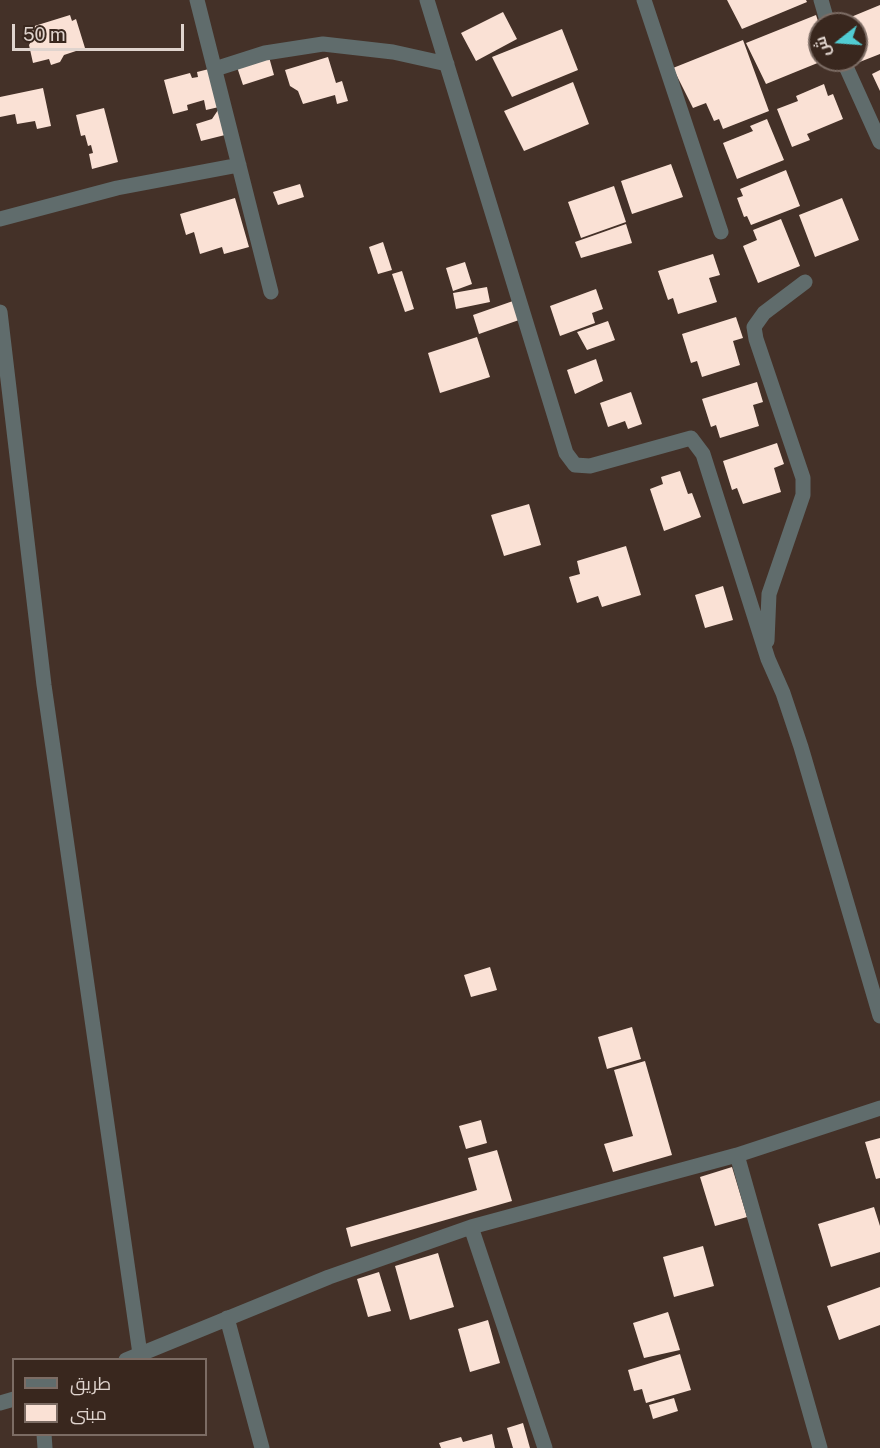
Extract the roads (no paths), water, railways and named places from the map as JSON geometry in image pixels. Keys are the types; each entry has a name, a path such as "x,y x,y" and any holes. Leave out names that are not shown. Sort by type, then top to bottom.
{"street":[{"path":"197,0 271,292"},
{"path":"427,0 566,453 575,465 590,466 691,438 703,454 768,659 783,693 801,747 880,1016"},
{"path":"644,0 721,232"},
{"path":"215,69 265,53 323,44 393,52 447,64"},
{"path":"848,72 880,142"},
{"path":"0,219 117,188 239,165"},
{"path":"768,659 769,594 803,495 803,478 754,327 764,313 805,282"},
{"path":"0,323 44,685 133,1357 329,1277 471,1227 737,1155 880,1108"},
{"path":"737,1155 820,1448"},
{"path":"471,1227 545,1448"},
{"path":"227,1318 262,1448"}]}
